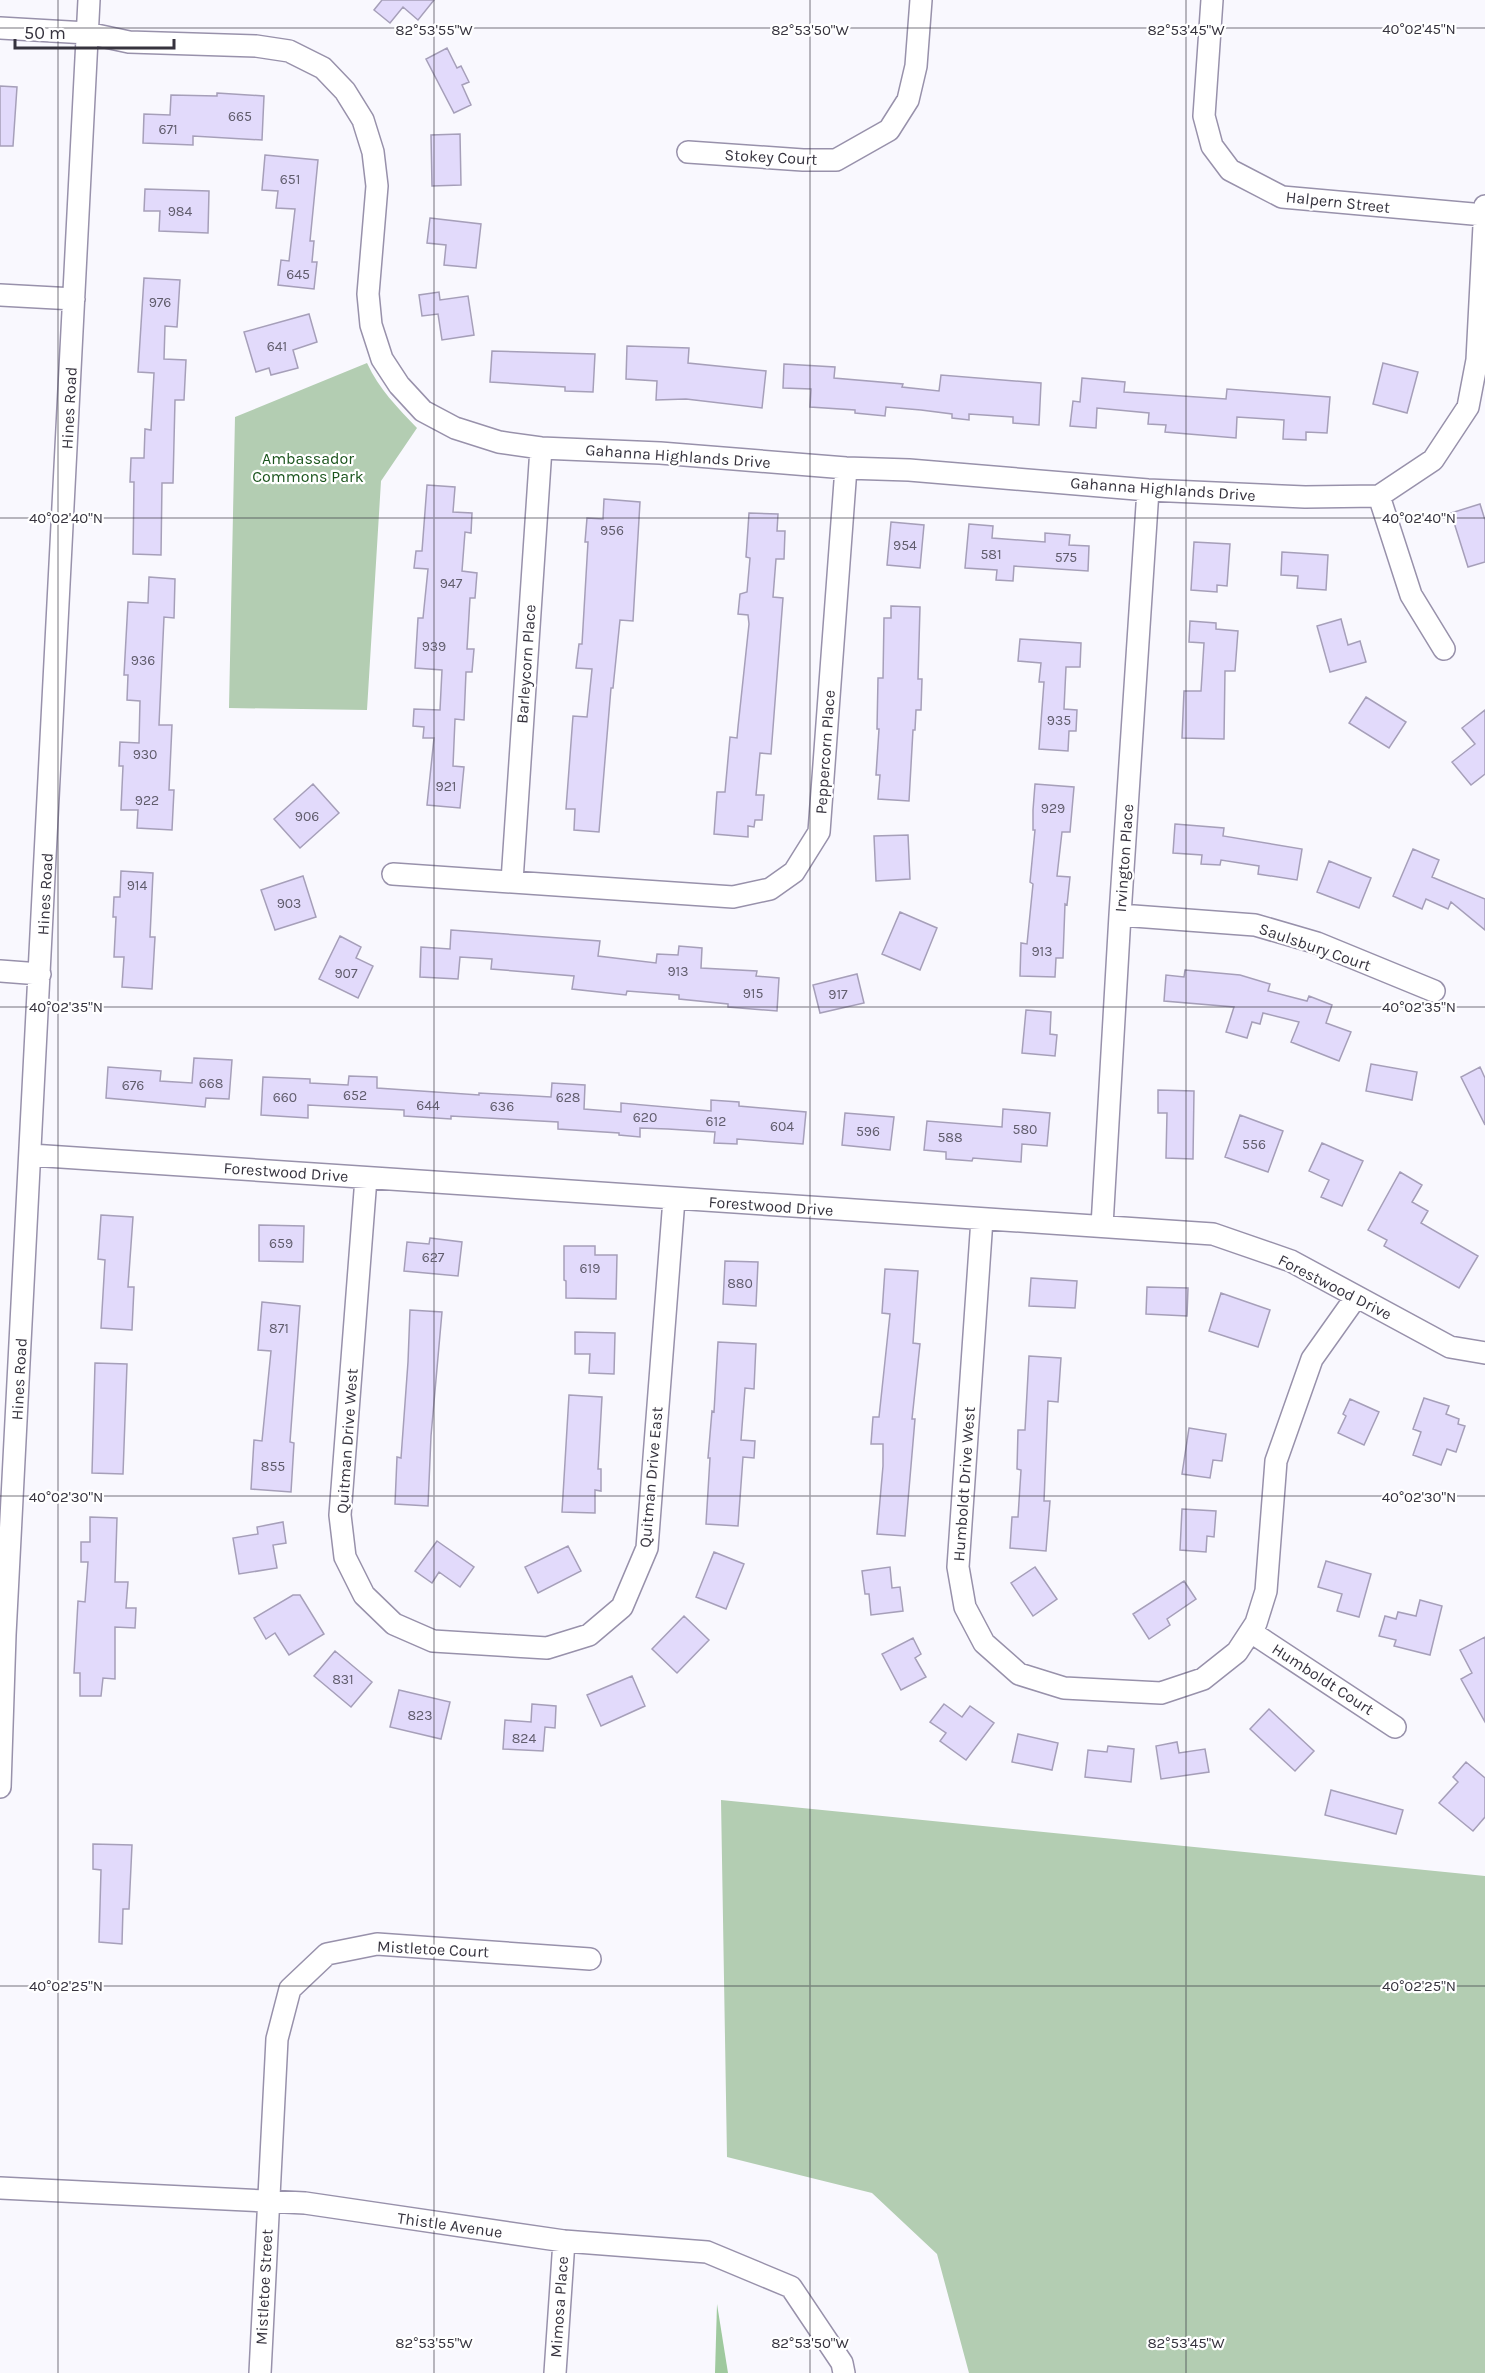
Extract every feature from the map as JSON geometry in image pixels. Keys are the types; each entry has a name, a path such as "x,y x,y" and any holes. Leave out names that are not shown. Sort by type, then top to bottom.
{"street":[{"name":"Hines Road","path":"0,1787 3,1635 31,1155 89,0"},
{"name":"Stokey Court","path":"688,152 836,160 889,130 908,100 916,66 921,0"},
{"name":"Halpern Street","path":"1212,0 1204,116 1212,146 1230,170 1282,197 1485,210"},
{"name":"Gahanna Highlands Drive","path":"0,28 87,33 129,42 256,46 289,51 323,68 345,91 363,120 373,152 377,186 368,294 371,325 382,359 399,385 423,411 455,428 499,442 541,448 660,453 846,468 909,470 1148,490 1305,497 1379,496"},
{"path":"1444,649 1411,595 1379,496 1433,460 1468,407 1477,360 1485,210"},
{"path":"0,295 74,300"},
{"name":"Barleycorn Place","path":"512,881 541,448"},
{"name":"Peppercorn Place","path":"393,874 733,897 770,889 794,872 819,832 846,468"},
{"name":"Irvington Place","path":"1101,1226 1148,490"},
{"name":"Saulsbury Court","path":"1120,915 1254,925 1317,944 1434,991"},
{"path":"0,971 40,974"},
{"name":"Forestwood Drive","path":"31,1155 1213,1234 1291,1261 1450,1347 1485,1353"},
{"name":"Quitman Drive West","path":"366,1178 340,1515 345,1557 364,1595 394,1624 433,1641 490,1645"},
{"name":"Quitman Drive East","path":"490,1645 547,1648 589,1635 622,1607 647,1548 674,1199"},
{"name":"Humboldt Drive West","path":"982,1219 958,1567 965,1607 984,1643 1019,1674 1064,1688 1161,1693 1203,1679 1238,1652 1256,1623 1266,1591 1276,1461 1312,1359 1356,1297"},
{"name":"Humboldt Court","path":"1251,1632 1395,1727"},
{"name":"Mistletoe Court","path":"269,2202 277,2039 290,1989 327,1954 378,1944 590,1959"},
{"name":"Thistle Avenue","path":"0,2188 305,2203 564,2241 707,2252 791,2287 842,2363 844,2373"},
{"name":"Mistletoe Street","path":"260,2373 269,2202"},
{"name":"Mimosa Place","path":"555,2373 564,2241"}],"green space":[{"name":"Ambassador Commons Park","path":"367,363 383,389 417,428 381,481 367,710 229,708 235,417"},
{"path":"721,1800 1485,1876 1485,2373 969,2373 937,2254 872,2193 727,2157"},
{"path":"717,2304 728,2373 715,2373"}],"building":[{"path":"382,0 434,0 418,20 403,7 390,23 374,10"},
{"path":"447,48 457,68 461,66 469,82 462,85 471,105 454,113 426,59"},
{"path":"0,86 17,87 13,146 0,146"},
{"path":"217,93 264,96 262,140 193,136 193,145 143,143 144,114 170,115 171,95 217,96"},
{"path":"460,134 461,185 432,186 431,135"},
{"path":"265,155 318,160 310,241 314,241 312,262 317,262 314,289 278,285 281,260 289,261 295,209 276,208 278,191 262,190"},
{"path":"145,189 209,191 208,233 159,231 160,211 144,211"},
{"path":"430,218 481,224 476,268 444,265 446,245 427,243"},
{"path":"144,278 180,280 177,327 165,326 164,359 186,360 184,400 175,400 173,483 162,483 161,555 133,554 134,482 130,482 131,458 144,458 145,429 151,430 154,373 138,372"},
{"path":"439,292 440,300 468,296 474,335 442,340 438,314 422,316 419,295"},
{"path":"309,314 317,342 293,350 298,368 271,375 269,368 256,372 244,332"},
{"path":"627,346 689,348 688,363 766,371 762,408 686,399 656,400 657,381 626,379"},
{"path":"492,351 595,354 593,392 565,391 565,387 490,382"},
{"path":"1383,363 1418,372 1407,413 1373,404"},
{"path":"784,364 835,367 834,378 903,384 902,387 939,391 941,375 1041,383 1039,425 1013,423 1013,417 969,414 969,420 952,418 952,414 886,407 885,416 855,413 855,410 810,407 811,389 783,388"},
{"path":"1082,378 1125,382 1124,392 1226,399 1227,389 1330,397 1327,433 1306,432 1306,440 1283,439 1284,420 1237,417 1236,438 1165,432 1166,425 1148,424 1149,413 1097,408 1096,428 1070,426 1073,401 1080,402"},
{"path":"427,485 455,487 453,512 472,513 471,533 465,532 462,571 477,573 475,598 470,598 467,649 474,649 472,672 466,672 464,720 455,719 453,766 464,767 460,808 427,805 434,738 423,738 424,727 413,726 414,709 440,710 442,670 415,668 418,618 423,618 428,569 414,568 416,551 422,551"},
{"path":"604,499 640,502 633,621 620,620 613,688 611,688 599,832 574,830 575,809 566,809 573,716 587,717 592,669 576,668 579,644 582,644 588,542 585,542 587,518 603,519"},
{"path":"1480,504 1485,520 1485,562 1468,567 1451,513"},
{"path":"749,513 778,514 777,531 785,531 784,559 776,559 773,597 783,598 771,754 760,753 756,795 764,795 762,820 755,820 754,827 748,826 748,837 714,834 717,792 725,792 730,737 737,738 749,624 748,615 738,614 740,594 747,592 750,558 746,557"},
{"path":"891,522 924,525 920,568 887,565"},
{"path":"969,524 993,526 992,538 1045,542 1045,533 1070,535 1069,545 1089,546 1088,571 1014,566 1013,581 996,580 997,570 965,568"},
{"path":"1194,542 1230,544 1227,586 1217,585 1217,592 1191,590"},
{"path":"1282,552 1328,555 1326,590 1297,588 1298,576 1281,575"},
{"path":"149,577 175,579 174,618 164,617 159,725 172,725 169,790 174,790 172,830 137,828 138,810 121,810 123,766 119,766 120,742 139,743 140,701 127,700 128,675 124,675 128,602 148,603"},
{"path":"891,606 920,607 918,679 922,679 921,710 916,710 915,730 913,730 909,801 878,799 880,775 876,775 879,729 877,729 878,678 883,678 884,618 891,618"},
{"path":"1341,619 1348,645 1360,641 1366,662 1330,672 1317,626"},
{"path":"1190,621 1216,623 1216,629 1238,631 1235,671 1225,671 1224,739 1182,738 1184,691 1201,691 1204,643 1189,642"},
{"path":"1020,639 1081,643 1080,667 1066,667 1064,709 1077,710 1076,731 1069,731 1068,751 1039,749 1044,682 1039,682 1041,663 1018,661"},
{"path":"1366,697 1406,722 1389,748 1349,723"},
{"path":"1485,710 1485,774 1471,785 1452,762 1475,744 1462,728"},
{"path":"313,784 339,813 300,848 274,819"},
{"path":"1035,784 1074,787 1070,832 1062,832 1057,876 1070,877 1067,905 1065,904 1063,958 1056,958 1055,977 1020,976 1021,943 1027,944 1033,884 1030,882 1035,830 1033,830 1033,810"},
{"path":"1175,824 1224,828 1223,836 1302,849 1297,880 1258,874 1259,866 1221,860 1220,865 1201,864 1202,855 1173,853"},
{"path":"908,835 910,879 876,881 874,836"},
{"path":"1413,849 1439,860 1432,877 1485,899 1485,930 1451,902 1448,909 1426,899 1422,909 1393,896"},
{"path":"1329,861 1371,878 1359,908 1317,892"},
{"path":"121,871 153,873 150,937 155,937 152,989 122,987 124,957 114,957 116,917 113,917 114,897 120,897"},
{"path":"303,876 316,917 275,930 261,890"},
{"path":"900,912 937,928 920,970 882,954"},
{"path":"451,930 600,941 598,956 656,963 657,954 678,955 679,946 702,948 701,968 757,971 756,976 779,978 777,1011 728,1007 728,1004 679,999 679,995 627,991 626,995 572,989 574,976 491,969 492,959 460,957 458,979 420,977 421,947 450,949"},
{"path":"340,936 361,947 356,958 373,966 358,998 319,979"},
{"path":"1185,970 1240,975 1270,984 1268,991 1307,1001 1309,996 1332,1005 1326,1023 1351,1032 1339,1061 1291,1042 1299,1022 1263,1013 1260,1024 1252,1022 1247,1038 1226,1032 1234,1007 1164,1001 1166,975 1184,977"},
{"path":"857,974 864,1003 820,1013 813,985"},
{"path":"1026,1010 1051,1012 1050,1034 1057,1035 1055,1056 1022,1053"},
{"path":"194,1058 232,1060 229,1099 206,1098 205,1107 106,1098 108,1067 161,1071 160,1081 192,1083"},
{"path":"1371,1064 1417,1072 1412,1100 1366,1091"},
{"path":"1480,1067 1485,1078 1485,1125 1461,1077"},
{"path":"349,1076 377,1077 377,1088 479,1095 479,1093 551,1097 552,1083 585,1085 584,1109 621,1112 621,1103 711,1111 711,1100 739,1102 739,1106 806,1112 803,1144 737,1139 737,1144 714,1143 715,1132 668,1129 640,1128 640,1137 619,1135 619,1133 558,1129 558,1122 451,1116 451,1119 404,1116 404,1110 308,1105 308,1118 261,1115 263,1077 310,1079 310,1083 348,1085"},
{"path":"1158,1090 1194,1091 1193,1159 1166,1158 1167,1113 1158,1113"},
{"path":"1003,1109 1050,1113 1047,1146 1022,1144 1021,1162 973,1158 972,1161 946,1159 946,1152 924,1150 927,1121 1002,1127"},
{"path":"845,1113 894,1117 890,1150 842,1145"},
{"path":"1240,1115 1283,1131 1268,1172 1225,1157"},
{"path":"1322,1143 1363,1161 1342,1206 1321,1197 1329,1180 1309,1171"},
{"path":"1400,1172 1422,1185 1412,1202 1428,1211 1421,1223 1478,1256 1459,1288 1384,1246 1387,1240 1368,1230"},
{"path":"101,1215 133,1217 128,1287 134,1287 132,1330 101,1328 105,1260 98,1259"},
{"path":"259,1225 304,1226 303,1262 259,1261"},
{"path":"430,1238 462,1242 458,1276 404,1271 407,1242 429,1244"},
{"path":"564,1246 595,1246 595,1255 617,1255 616,1299 566,1298"},
{"path":"725,1261 758,1262 756,1306 723,1304"},
{"path":"885,1269 918,1271 913,1343 920,1344 912,1419 915,1419 905,1536 877,1534 883,1444 871,1444 873,1417 879,1417 890,1314 882,1313"},
{"path":"1031,1278 1077,1281 1075,1308 1029,1306"},
{"path":"1147,1287 1188,1288 1187,1316 1146,1314"},
{"path":"1221,1293 1270,1310 1258,1347 1209,1331"},
{"path":"262,1302 300,1306 290,1442 294,1443 291,1492 251,1489 254,1440 262,1441 271,1351 258,1350"},
{"path":"410,1310 442,1312 431,1436 428,1506 395,1504 397,1457 401,1458"},
{"path":"575,1332 615,1333 614,1374 589,1373 590,1354 575,1354"},
{"path":"718,1342 756,1344 754,1389 745,1388 741,1440 755,1441 754,1458 743,1457 738,1526 706,1524 710,1458 708,1458 712,1411 714,1412"},
{"path":"1029,1356 1061,1358 1058,1402 1048,1401 1044,1501 1050,1501 1046,1551 1010,1548 1012,1517 1018,1517 1021,1470 1017,1469 1018,1430 1025,1430"},
{"path":"95,1363 127,1364 123,1474 92,1473"},
{"path":"569,1395 602,1397 598,1469 601,1469 601,1491 595,1490 595,1513 562,1512"},
{"path":"1424,1398 1449,1406 1446,1414 1459,1419 1458,1424 1465,1426 1456,1452 1447,1449 1441,1465 1413,1455 1421,1432 1413,1429"},
{"path":"1350,1399 1379,1412 1364,1445 1338,1433 1346,1416 1343,1414"},
{"path":"1189,1428 1226,1434 1222,1461 1213,1460 1210,1478 1182,1474"},
{"path":"1182,1509 1216,1511 1214,1537 1207,1536 1206,1552 1180,1550"},
{"path":"90,1517 117,1518 115,1582 128,1582 126,1608 136,1608 135,1628 115,1627 115,1679 103,1678 101,1696 80,1696 80,1673 74,1673 78,1601 85,1602 88,1562 81,1562 81,1542 90,1542"},
{"path":"283,1522 286,1543 273,1545 277,1568 239,1574 233,1538 258,1534 257,1527"},
{"path":"437,1541 474,1567 460,1587 439,1572 432,1583 415,1571"},
{"path":"568,1546 581,1571 538,1593 525,1567"},
{"path":"714,1552 744,1564 726,1609 696,1597"},
{"path":"1326,1561 1371,1574 1359,1617 1337,1611 1342,1594 1318,1587"},
{"path":"890,1567 892,1588 900,1587 903,1611 871,1615 869,1594 865,1594 862,1571"},
{"path":"1035,1567 1057,1599 1033,1616 1011,1583"},
{"path":"1184,1581 1196,1599 1167,1619 1170,1625 1149,1639 1133,1614"},
{"path":"293,1595 300,1595 324,1634 289,1655 275,1633 266,1639 254,1618"},
{"path":"1420,1600 1442,1606 1430,1655 1394,1646 1396,1640 1379,1636 1385,1616 1396,1619 1398,1612 1416,1616"},
{"path":"684,1616 709,1640 677,1673 652,1649"},
{"path":"1485,1637 1485,1722 1461,1679 1472,1673 1460,1650"},
{"path":"913,1638 921,1654 915,1658 926,1677 901,1690 882,1654"},
{"path":"335,1651 372,1682 351,1707 314,1676"},
{"path":"632,1676 645,1706 601,1726 587,1695"},
{"path":"399,1690 450,1702 441,1739 390,1727"},
{"path":"532,1704 556,1706 555,1728 545,1727 543,1751 503,1749 505,1720 531,1722"},
{"path":"944,1704 962,1717 970,1706 994,1723 966,1760 940,1741 946,1733 930,1722"},
{"path":"1269,1709 1314,1751 1295,1771 1250,1729"},
{"path":"1018,1734 1058,1743 1052,1770 1012,1762"},
{"path":"1177,1742 1179,1753 1205,1749 1209,1772 1161,1779 1156,1746"},
{"path":"1108,1746 1134,1749 1131,1782 1085,1777 1088,1750 1107,1752"},
{"path":"1466,1762 1485,1778 1485,1817 1473,1831 1439,1803 1458,1782 1453,1777"},
{"path":"1331,1790 1403,1810 1396,1834 1325,1815"},
{"path":"93,1844 132,1845 129,1909 123,1909 122,1944 99,1942 101,1870 93,1869"}]}
